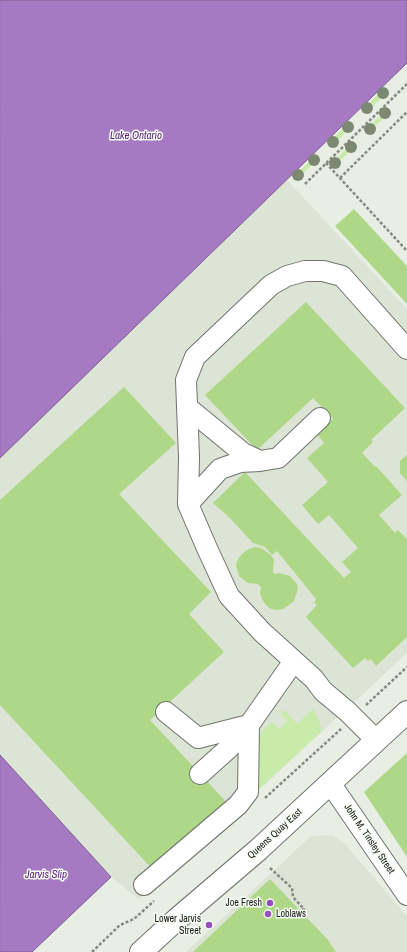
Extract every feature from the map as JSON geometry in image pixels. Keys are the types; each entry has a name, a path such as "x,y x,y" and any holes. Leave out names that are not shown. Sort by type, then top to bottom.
{"main road":[{"name":"Queens Quay East","path":"141,952 258,850 407,712"}],"street":[{"path":"376,740 262,632 229,596 188,504 189,457 186,380 195,358 270,285 287,276 305,271 324,271 342,276 407,349"},
{"path":"187,407 243,453 260,461"},
{"path":"188,504 220,469 240,462 278,458 320,418"},
{"path":"200,774 229,748 249,725 294,661"},
{"path":"166,712 198,738 249,725"},
{"path":"144,885 238,805 248,792 249,725"},
{"name":"John M. Tinsley Street","path":"330,783 407,895"}],"path":[{"path":"305,184 407,84"},
{"path":"340,178 407,112"},
{"path":"326,164 407,251"},
{"path":"270,868 292,888 293,897 304,908 301,911"}],"shaded area":[{"path":"287,180 407,309 407,653 139,899 111,877 0,755 0,458"},
{"path":"332,835 344,843 407,916 407,952 186,952 311,836"}],"green space":[{"path":"382,90 386,93 368,111 364,110 365,108"},
{"path":"387,110 388,114 370,131 367,131 367,128"},
{"path":"350,123 351,127 333,145 330,144 330,141"},
{"path":"353,144 354,147 336,165 332,164 350,145"},
{"path":"313,158 315,158 316,161 298,178 295,178 295,175"},
{"path":"313,709 318,718 322,731 253,795 257,741 262,731 272,722 279,729 287,721 281,714 285,710 297,724"}],"water":[{"name":"Lake Ontario","path":"0,0 407,0 407,63 0,458"},
{"name":"Jarvis Slip","path":"0,755 111,877 32,952 0,952"}],"building":[{"path":"354,209 407,266 407,304 335,226"},
{"path":"306,302 405,408 371,440 373,442 362,453 402,495 379,515 395,533 398,530 407,539 407,637 376,666 371,659 368,661 365,658 353,668 306,617 317,605 314,603 316,599 277,551 272,555 265,547 253,543 229,517 213,503 245,472 344,578 351,572 342,562 358,548 329,515 318,524 302,505 328,482 307,458 324,443 317,434 333,419 313,398 257,450 205,395"},
{"path":"124,387 176,443 119,494 211,592 189,614 224,652 150,720 229,805 155,872 0,705 0,500"},
{"path":"407,455 407,481 400,473 400,461"},
{"path":"255,547 261,548 271,555 274,560 273,572 275,574 279,573 290,576 297,584 298,589 294,601 283,609 271,609 262,599 260,593 261,587 258,584 248,583 239,576 236,565 238,559 243,553"},
{"path":"407,753 407,857 364,792"},
{"name":"Loblaws","path":"270,879 328,940 336,952 193,952"}],"place":[{"name":"Joe Fresh","path":"270,903"},
{"name":"Loblaws","path":"268,914"},
{"name":"Lower Jarvis Street","path":"209,925"}]}
